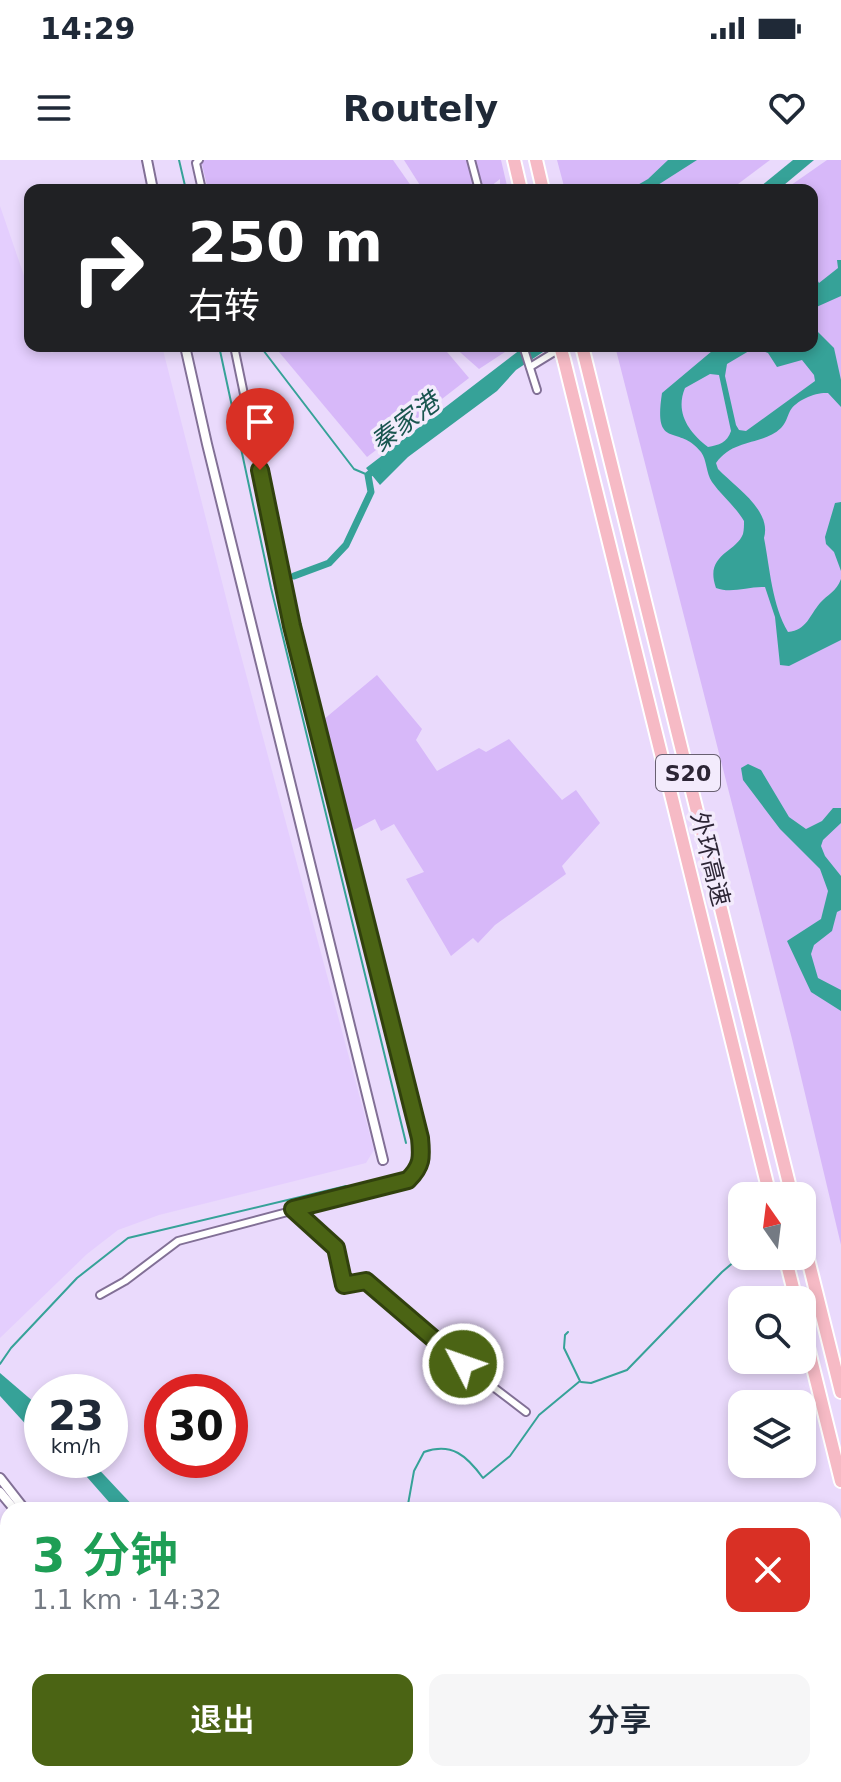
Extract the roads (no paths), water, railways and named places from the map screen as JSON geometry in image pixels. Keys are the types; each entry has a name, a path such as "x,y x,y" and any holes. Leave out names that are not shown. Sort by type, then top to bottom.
{"highway":[{"path":"514,160 520,184"},
{"path":"536,160 542,184"},
{"name":"外环高速","path":"563,352 767,1182"},
{"name":"外环高速","path":"583,352 789,1182"},
{"path":"811,1270 841,1392"},
{"path":"815,1374 841,1481"}],"street":[{"path":"147,160 152,184"},
{"path":"199,160 196,163 201,184"},
{"path":"471,160 477,184"},
{"path":"186,352 383,1160"},
{"path":"100,1295 125,1281 178,1241 408,1180 419,1169 422,1158 420,1138 292,626 235,352"},
{"path":"525,352 537,390"},
{"path":"529,366 553,352"},
{"path":"293,1209 336,1248 344,1285 366,1281 463,1364 526,1412"},
{"path":"0,1478 19,1502"}],"waterway":[{"path":"179,160 185,184"},
{"path":"220,352 271,588 406,1143"},
{"path":"265,352 354,469 368,475"},
{"name":"秦家港","path":"294,576 329,563 346,545 371,492 368,475 377,468"},
{"path":"0,1364 11,1348 77,1278 128,1238 346,1186"},
{"path":"581,1382 591,1383 627,1370 728,1267"},
{"path":"408,1502 414,1471 424,1452 443,1449 458,1453 483,1478 510,1456 539,1415 580,1381 564,1348 568,1332"}]}
